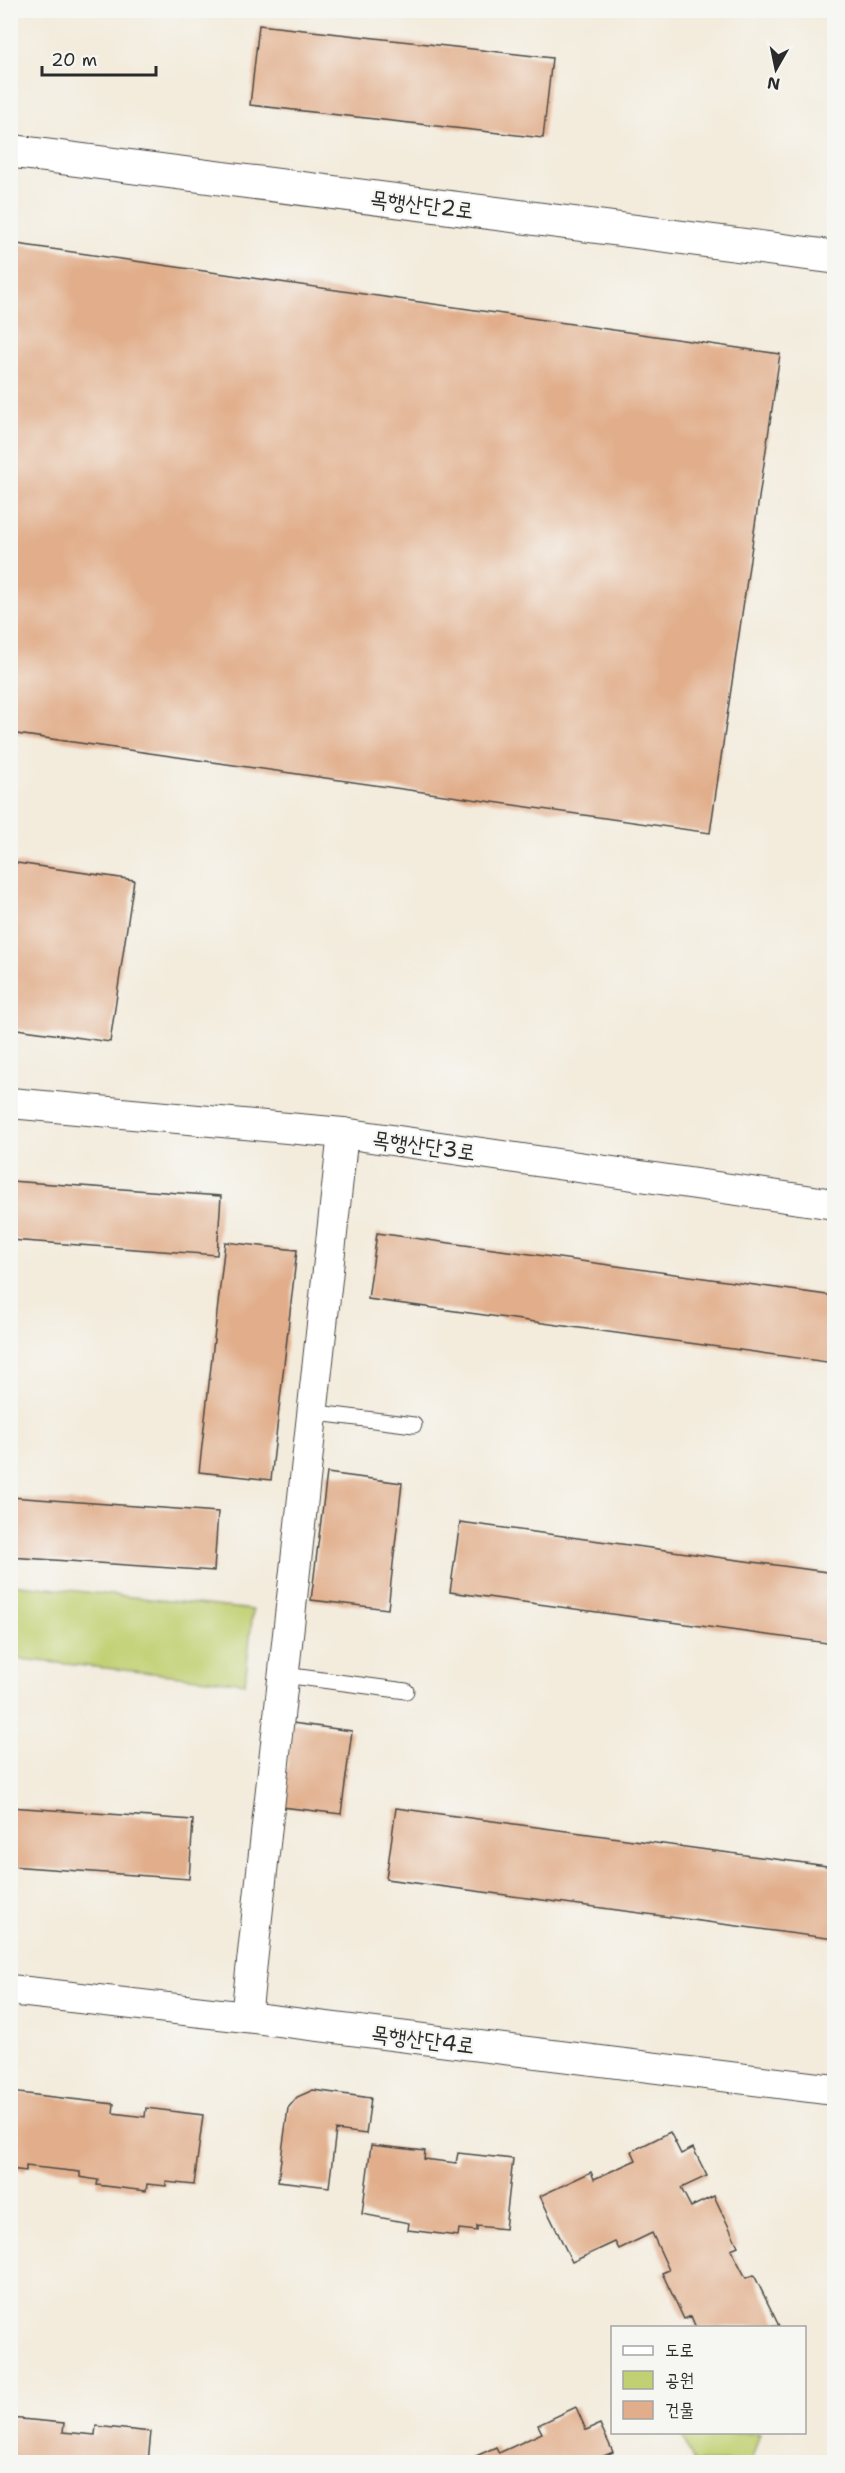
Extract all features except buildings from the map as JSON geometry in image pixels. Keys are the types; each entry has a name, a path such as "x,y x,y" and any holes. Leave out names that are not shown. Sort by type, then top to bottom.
{"street":[{"name":"목행산단2로","path":"10,151 834,257"},
{"name":"목행산단3로","path":"10,1103 343,1133 834,1204"},
{"path":"246,2017 284,1675 309,1412 343,1133"},
{"name":"목행산단4로","path":"10,1990 834,2090"}],"lane":[{"path":"309,1412 414,1425"},
{"path":"284,1675 406,1691"}],"green space":[{"path":"11,1584 253,1610 245,1683 11,1658"},
{"path":"681,2434 760,2434 751,2462 694,2462"}]}
